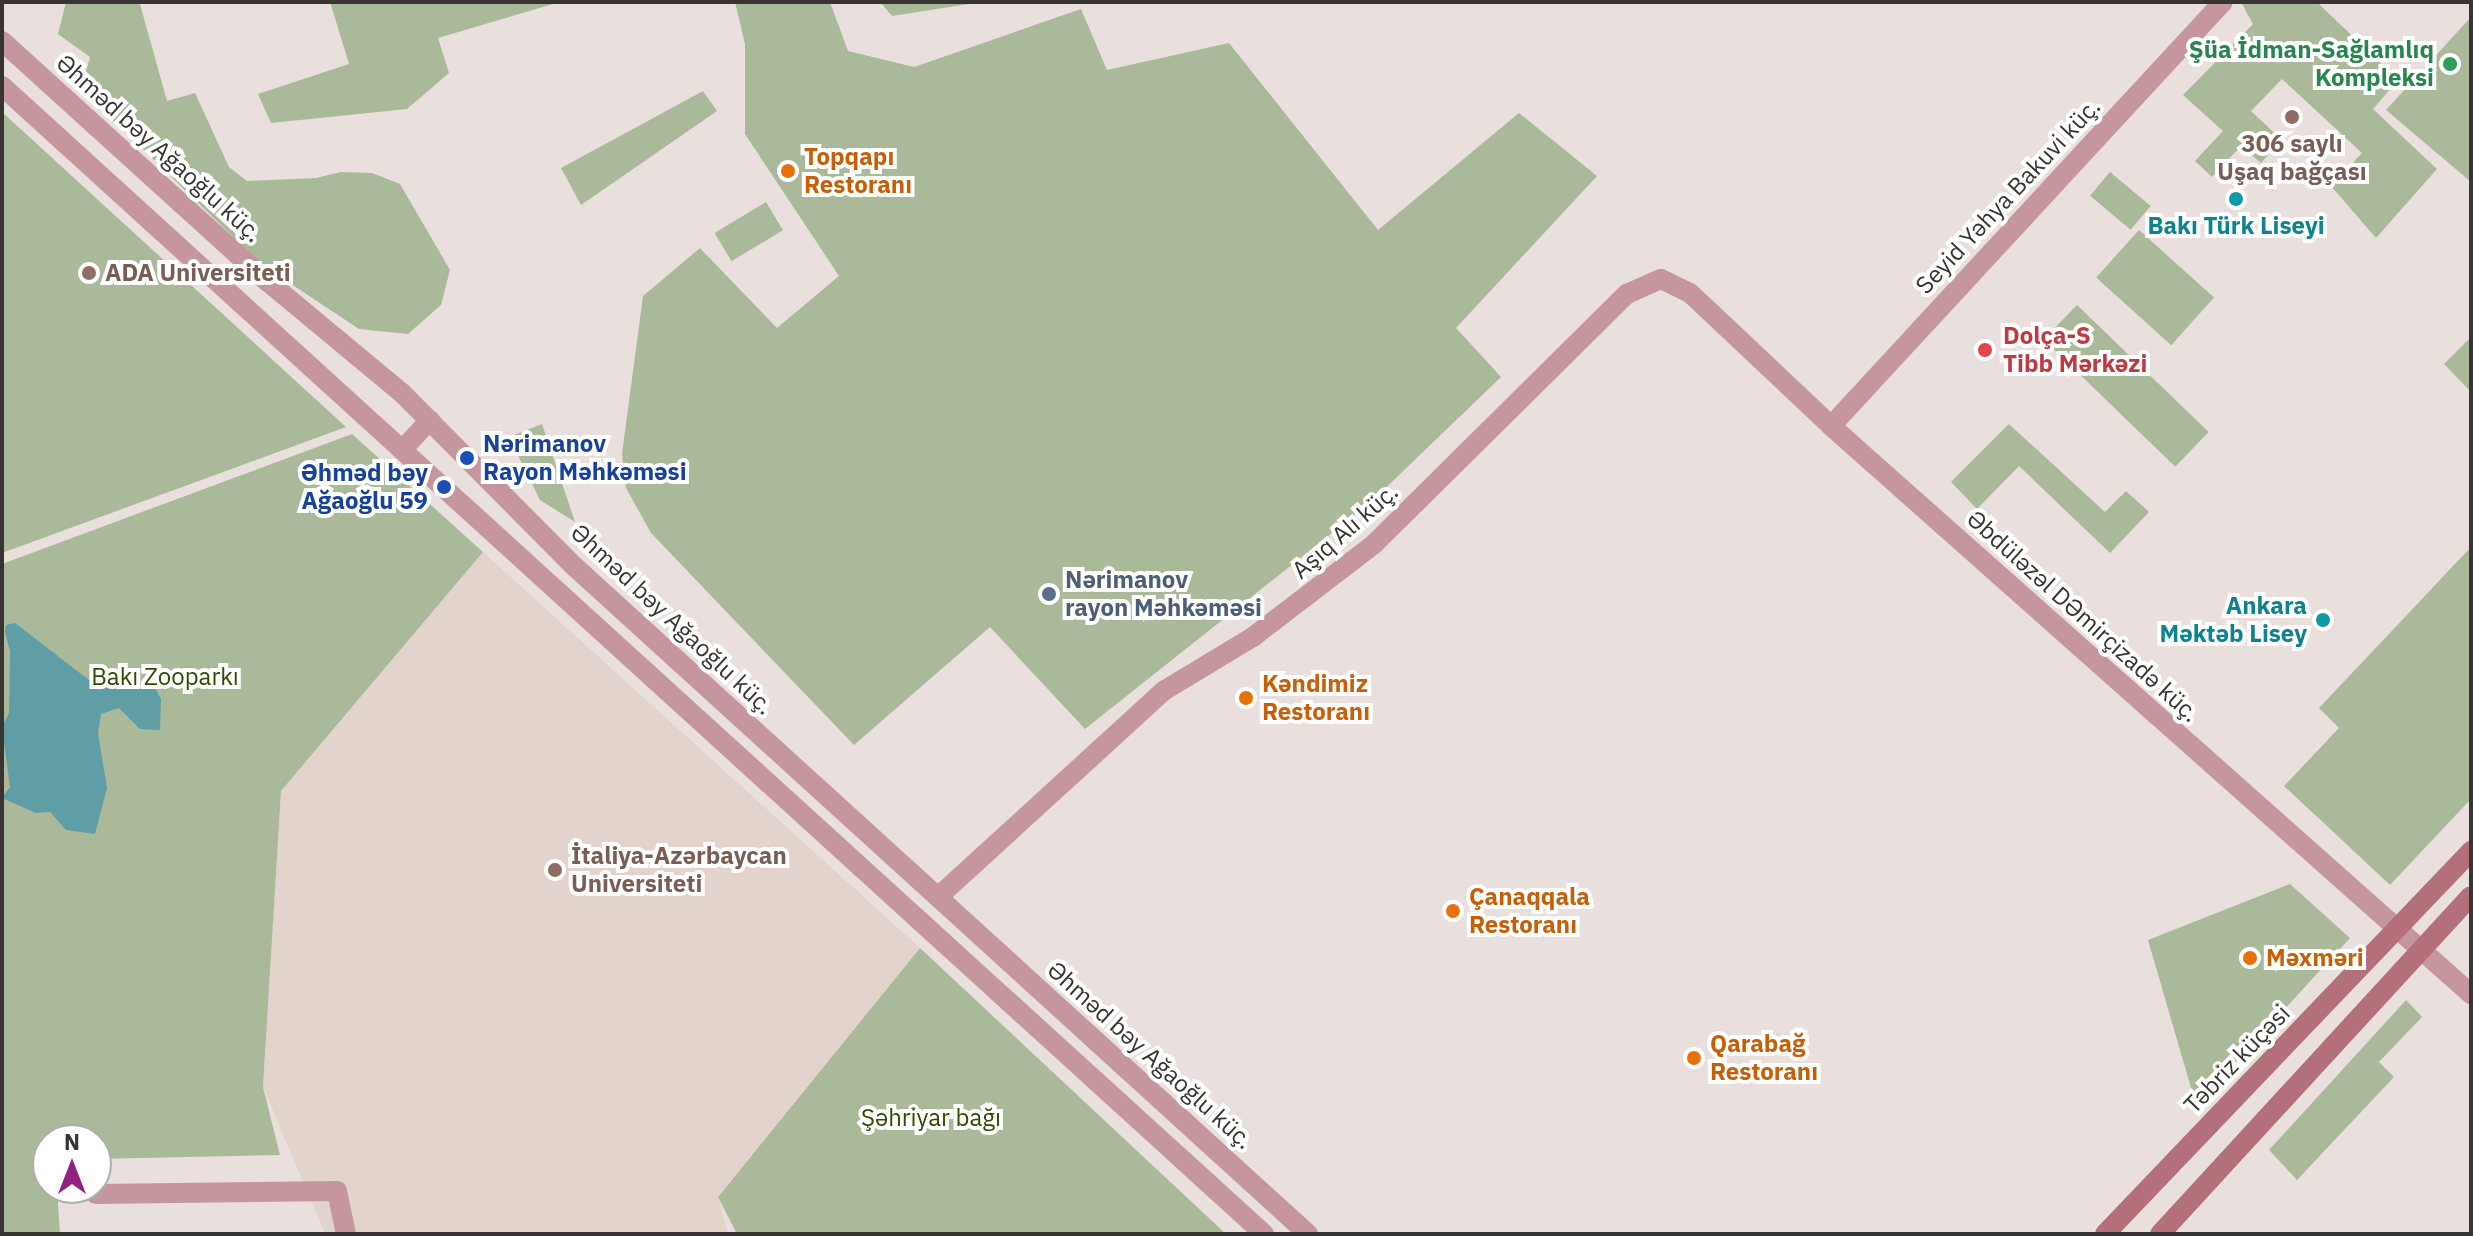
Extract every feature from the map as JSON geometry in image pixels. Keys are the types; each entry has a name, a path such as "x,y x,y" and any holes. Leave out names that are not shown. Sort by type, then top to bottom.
{"main road":[{"name":"Təbriz küçəsi","path":"2105,1234 2471,851"},
{"path":"2160,1234 2471,896"}],"street":[{"name":"Seyid Yəhya Bakuvi küç.","path":"1831,426 2223,2"},
{"name":"Əhməd bəy Ağaoğlu küç.","path":"2,41 267,281 430,420 575,567 1308,1234"},
{"path":"2,86 1264,1234"},
{"name":"Əbdüləzəl DƏmirçizadə küç.","path":"1661,279 1690,293 1831,426 2471,994"},
{"name":"Aşıq Alı küç.","path":"938,897 1165,690 1266,628 1374,544 1627,294 1661,279"},
{"path":"402,450 430,420"},
{"path":"112,1194 337,1191 346,1234"}],"shaded area":[{"name":"İtaliya-Azərbaycan Universiteti","path":"483,552 920,948 718,1196 728,1234 325,1234 263,1087 281,791"}],"green space":[{"path":"66,2 146,2 140,4 167,101 195,93 229,167 247,181 316,178 341,172 372,173 400,184 450,270 441,305 408,334 359,329 261,264 81,89 90,57 58,34"},
{"path":"330,2 560,2 438,38 449,73 407,109 271,123 258,94 349,64"},
{"path":"735,2 830,2 848,51 914,67 1081,9 1107,70 1229,43 1378,230 1519,113 1597,176 1456,328 1501,377 1371,502 1085,729 990,627 854,745 651,533 626,488 622,454 643,296 700,248 777,328 839,276 745,134 745,44"},
{"path":"880,2 982,2 892,16"},
{"path":"2241,2 2317,2 2398,80 2373,109 2437,169 2376,238 2331,186 2362,153 2282,79 2251,111 2282,140 2261,163 2241,146 2212,177 2195,161 2223,131 2183,95 2253,24"},
{"name":"Şüa İdman-Sağlamlıq Kompleksi","path":"2471,17 2471,182 2386,110"},
{"path":"703,91 717,111 581,205 561,168"},
{"name":"ADA Universiteti","path":"2,112 346,427 2,553"},
{"path":"2110,172 2151,206 2131,230 2090,196"},
{"path":"766,202 783,230 732,261 715,233"},
{"path":"2139,230 2214,298 2171,345 2096,278"},
{"path":"2077,305 2209,432 2175,467 2044,340"},
{"path":"2471,337 2471,392 2444,364"},
{"path":"542,424 575,522 540,500 509,437"},
{"path":"2009,424 2105,512 2126,491 2149,512 2110,553 2019,466 1977,509 1951,482"},
{"name":"Bakı Zooparkı","path":"352,434 483,552 281,791 263,1087 280,1155 112,1159 112,1124 32,1124 32,1204 58,1204 60,1234 2,1234 2,564"},
{"path":"2471,547 2471,799 2390,885 2284,786 2339,728 2319,708"},
{"path":"2290,884 2350,938 2196,1105 2148,940"},
{"name":"Şəhriyar bağı","path":"920,948 1226,1234 737,1234 718,1197"},
{"path":"2406,1000 2422,1017 2379,1062 2394,1077 2297,1180 2269,1150"}],"water":[{"path":"15,623 98,687 124,688 151,681 161,699 160,730 140,729 119,708 101,714 98,733 107,788 95,834 66,830 50,812 36,813 2,798 10,787 2,727 9,713 10,651 5,632 6,625"}],"place":[{"name":"Şüa İdman-Sağlamlıq Kompleksi","path":"2450,64"},
{"name":"306 saylı Uşaq bağçası","path":"2292,117"},
{"name":"Topqapı Restoranı","path":"788,171"},
{"name":"Bakı Türk Liseyi","path":"2236,199"},
{"name":"ADA Universiteti","path":"89,273"},
{"name":"Dolça-S Tibb Mərkəzi","path":"1985,350"},
{"name":"Nərimanov Rayon Məhkəməsi","path":"467,458"},
{"name":"Əhməd bəy Ağaoğlu 59","path":"444,487"},
{"name":"Nərimanov rayon Məhkəməsi","path":"1049,594"},
{"name":"Ankara Məktəb Lisey","path":"2323,620"},
{"name":"Kəndimiz Restoranı","path":"1246,698"},
{"name":"İtaliya-Azərbaycan Universiteti","path":"555,870"},
{"name":"Çanaqqala Restoranı","path":"1453,911"},
{"name":"Məxməri","path":"2250,958"},
{"name":"Qarabağ Restoranı","path":"1694,1058"}]}
